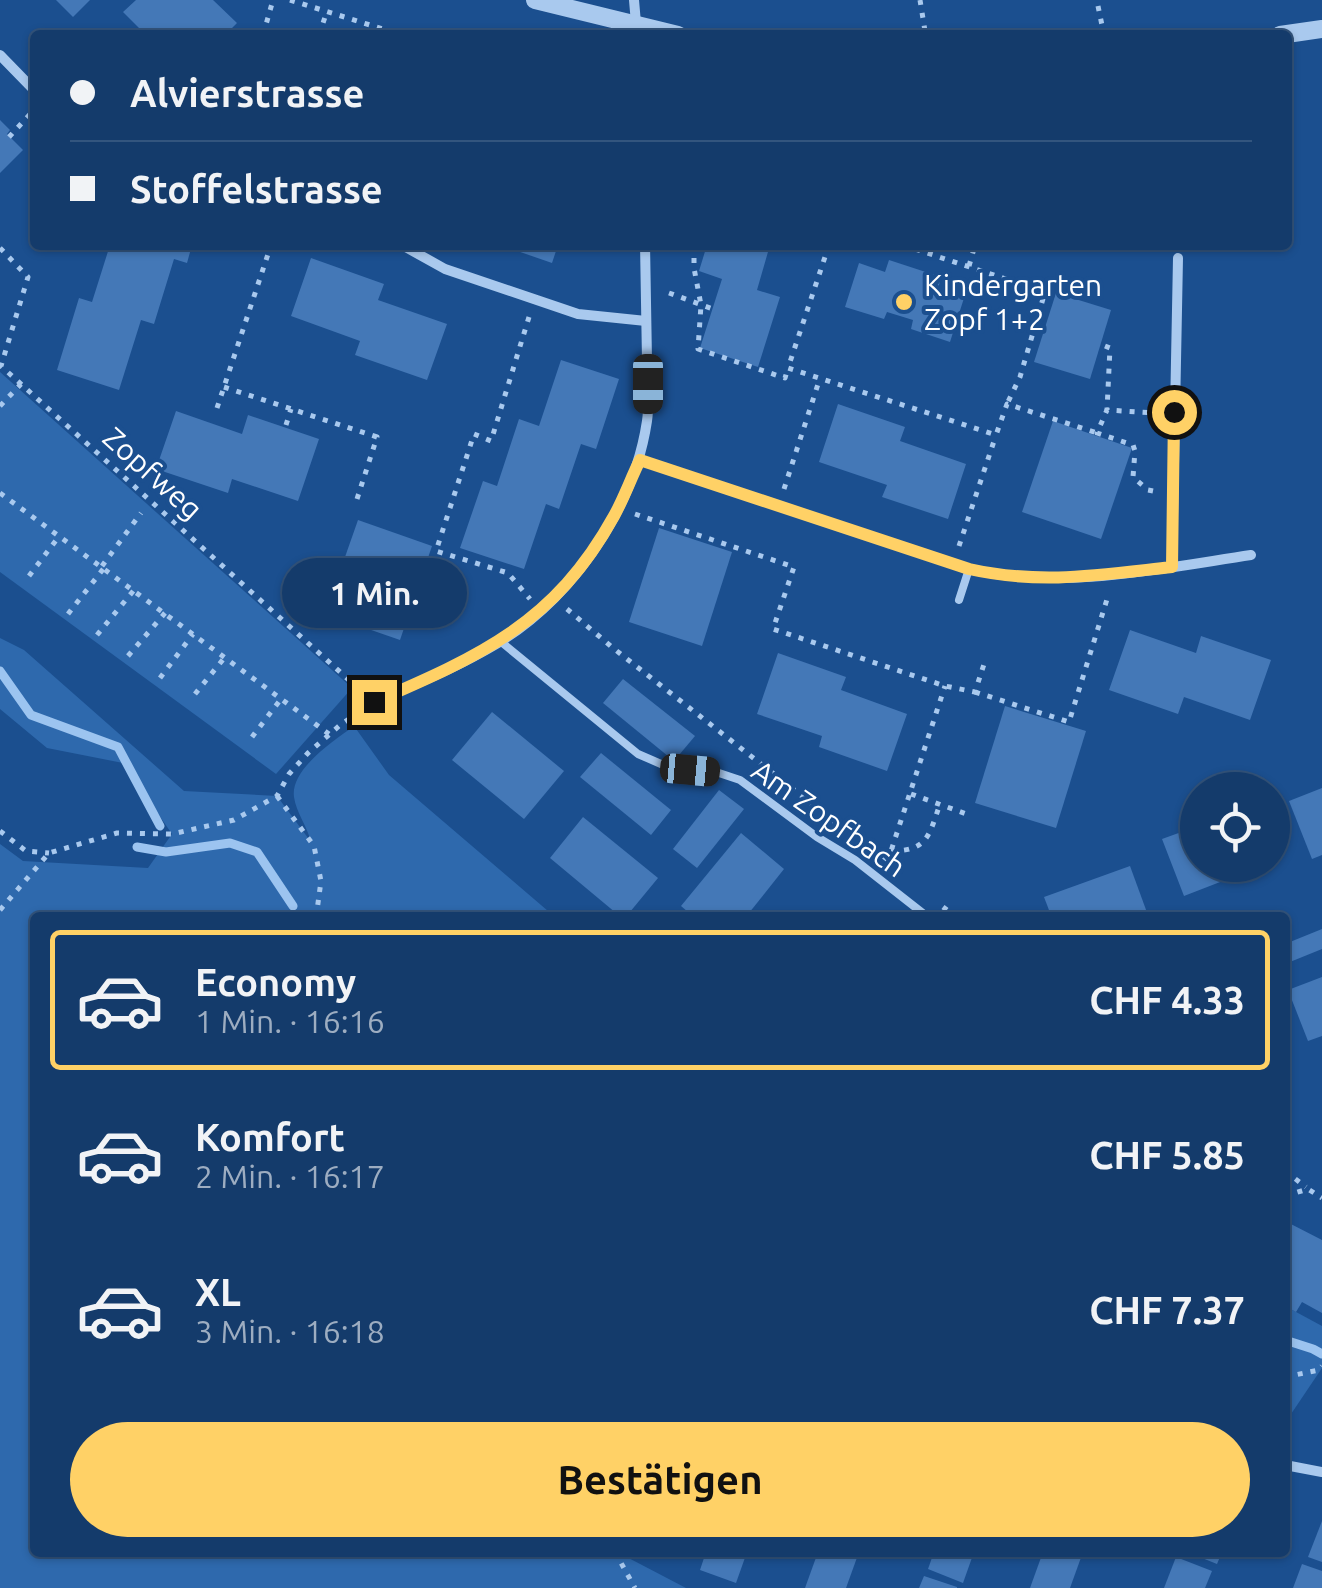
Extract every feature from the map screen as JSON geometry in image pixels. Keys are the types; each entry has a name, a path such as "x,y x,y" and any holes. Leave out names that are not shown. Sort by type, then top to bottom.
{"street":[{"path":"535,0 636,30 634,0"},
{"path":"1292,34 1322,30"},
{"path":"0,55 30,85"},
{"path":"411,250 445,269 578,314 646,321"},
{"path":"374,702 457,666 500,642 541,610 566,584 616,513 640,460 648,416 645,250"},
{"path":"1172,567 1178,258"},
{"path":"640,460 969,569 1018,578 1087,578 1251,556"},
{"path":"1290,1465 1322,1472"}],"lane":[{"path":"959,600 969,569"},
{"name":"Am Zopfbach","path":"500,642 638,754 661,764 716,772 740,780 816,838 856,860 921,912"}],"path":[{"path":"264,30 274,0"},
{"path":"290,0 382,30"},
{"path":"920,0 924,30"},
{"path":"1098,6 1103,30"},
{"path":"321,30 327,11"},
{"path":"527,30 529,24"},
{"path":"10,136 30,114"},
{"path":"0,248 28,277 2,366 21,384 0,406"},
{"path":"217,408 270,250"},
{"path":"694,250 701,305 698,349 785,378 827,250"},
{"path":"918,250 1045,292 1020,377 1006,404 953,564"},
{"path":"969,266 974,250"},
{"path":"669,293 712,309"},
{"path":"534,300 491,441 474,434 436,550 508,574 541,610"},
{"path":"1097,433 1108,410 1110,348 1105,346"},
{"path":"788,368 996,434"},
{"path":"778,506 820,378"},
{"name":"Zopfweg","path":"21,384 374,702"},
{"path":"224,387 377,437 357,499"},
{"path":"1006,404 1133,446 1133,477 1156,492"},
{"path":"286,425 291,409"},
{"path":"1108,410 1159,413"},
{"path":"0,493 330,734"},
{"path":"68,614 141,513"},
{"path":"635,514 794,567 773,629 1069,722 1108,593"},
{"path":"29,576 60,535"},
{"path":"97,635 134,590"},
{"path":"567,609 854,836"},
{"path":"128,656 165,613"},
{"path":"160,678 193,634"},
{"path":"196,694 224,658"},
{"path":"975,692 985,661"},
{"path":"875,853 884,860 892,851 945,686"},
{"path":"252,736 281,699"},
{"path":"0,831 26,852 49,853 117,833 172,834 234,820 277,796 289,774 330,734 374,702"},
{"path":"911,794 972,816"},
{"path":"277,796 314,846 321,881 317,912"},
{"path":"892,851 918,848 940,804"},
{"path":"0,910 49,853"},
{"path":"942,906 950,912"},
{"path":"1290,1175 1322,1198"},
{"path":"1290,1194 1308,1189"},
{"path":"1290,1376 1322,1366"},
{"path":"618,1557 635,1588"}],"shaded area":[{"path":"0,372 352,688 276,774 0,572"},
{"path":"0,638 24,650 184,791 277,796 311,842 295,803 295,786 315,756 354,726 389,775 549,912 30,912 30,1557 627,1557 686,1588 0,1588 0,844 23,861 148,868 172,834 123,763 47,748 0,709"},
{"path":"1290,1309 1322,1326 1322,1368 1290,1416"}],"building":[{"path":"56,0 90,0 73,17"},
{"path":"136,0 213,0 237,23 230,30 141,30 123,12"},
{"path":"0,120 23,150 0,173"},
{"path":"108,250 191,250 187,263 174,259 154,324 141,320 119,390 57,370 79,298 92,302"},
{"path":"514,250 556,250 552,263"},
{"path":"705,250 769,250 757,290 780,297 758,367 700,348 722,279 699,271"},
{"path":"311,258 384,284 378,300 447,324 427,380 355,355 360,341 291,316"},
{"name":"Kindergarten Zopf 1+2","path":"889,260 941,277 938,289 964,298 950,342 911,329 913,320 887,312 884,319 845,307 859,263 885,272"},
{"path":"1056,293 1111,310 1090,379 1034,362"},
{"path":"561,360 619,379 596,449 581,444 559,509 546,504 524,569 460,548 483,481 497,486 519,419 539,426"},
{"path":"838,404 905,427 900,441 966,464 948,519 882,497 887,485 819,462"},
{"path":"176,411 242,434 248,415 319,439 298,501 232,479 228,493 156,469"},
{"path":"1053,421 1132,448 1101,539 1022,512"},
{"path":"358,520 432,546 400,640 325,614"},
{"path":"659,528 732,552 702,646 629,622"},
{"path":"1130,630 1196,653 1201,636 1271,660 1250,720 1184,697 1178,714 1109,690"},
{"path":"778,653 846,677 841,690 907,714 887,771 819,747 822,736 757,714"},
{"path":"623,679 695,736 674,761 603,703"},
{"path":"1005,706 1086,731 1056,828 975,803"},
{"path":"492,712 564,771 524,819 452,760"},
{"path":"601,753 671,810 651,835 580,777"},
{"path":"1322,788 1322,855 1312,859 1290,801"},
{"path":"719,790 744,809 697,868 673,849"},
{"path":"583,817 658,878 630,912 615,912 550,858"},
{"path":"1180,832 1180,882 1220,882 1184,896 1162,839"},
{"path":"741,833 784,869 750,912 688,912 681,906"},
{"path":"1130,866 1147,912 1050,912 1044,897"},
{"path":"1322,929 1322,949 1290,962 1290,942"},
{"path":"1322,977 1322,1036 1308,1041 1290,989"},
{"path":"1290,1224 1322,1240 1322,1313 1302,1302 1296,1312 1290,1309"},
{"path":"1322,1521 1322,1562 1308,1557"},
{"path":"704,1557 745,1557 736,1583 700,1570"},
{"path":"816,1557 857,1557 846,1588 805,1588"},
{"path":"932,1557 972,1557 963,1583 928,1569"},
{"path":"1041,1557 1081,1557 1070,1588 1030,1588"},
{"path":"1176,1557 1212,1571 1205,1588 1164,1588"},
{"path":"1200,1557 1220,1557 1217,1564"},
{"path":"1302,1564 1322,1571 1322,1588 1293,1588"},
{"path":"924,1576 957,1587 957,1588 919,1588"}],"waterway":[{"path":"0,671 31,715 118,747 160,826"},
{"path":"137,847 166,852 230,843 257,852 293,906"},
{"path":"1290,1342 1322,1354"}],"place":[{"name":"Kindergarten Zopf 1+2","path":"904,302"}],"route":[{"path":"374,702 457,666 518,630 541,610 590,555 616,513 640,460 996,575 1087,578 1172,567 1174,412"}]}
